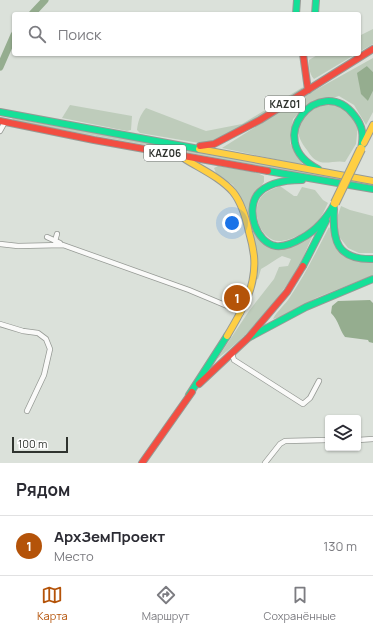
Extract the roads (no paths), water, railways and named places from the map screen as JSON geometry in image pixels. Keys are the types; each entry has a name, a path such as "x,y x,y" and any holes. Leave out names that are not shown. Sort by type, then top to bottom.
{"main road":[{"path":"296,0 296,12"},
{"path":"315,12 316,0"},
{"name":"KАZ01","path":"192,147 214,144 260,120 373,50"},
{"path":"303,56 308,90"},
{"path":"331,177 308,162 300,153 295,141 293,132 297,122 308,107 323,101 332,100 349,107 362,127 363,132 361,149"},
{"name":"KАZ06","path":"0,112 192,147 331,177 373,191"},
{"name":"KАZ06","path":"3,121 165,153 331,177 373,181"},
{"path":"189,395 206,376 248,338 287,292 307,259 361,149 371,132 373,124"},
{"path":"142,463 189,395 241,313 249,294 253,278 254,256 249,228 240,203 234,193 219,179 192,162 184,158 165,153"},
{"path":"328,216 316,229 305,237 289,245 274,246 263,239 259,232 255,223 254,202 261,192 281,182 331,177"},
{"path":"335,203 333,229 337,243 352,258 359,260 373,259"},
{"path":"248,338 306,307 373,279"}],"street":[{"path":"0,131 3,121"},
{"path":"55,241 57,234"},
{"path":"47,237 189,290 241,313"},
{"path":"0,244 24,246 63,244"},
{"path":"0,324 23,331 38,333 46,339 50,349 44,375 27,411"},
{"path":"232,354 234,360 303,404 310,398 319,381"},
{"path":"361,440 373,439"},
{"path":"265,463 284,441 325,440"}],"waterway":[{"path":"34,12 45,0"},
{"path":"0,67 12,40"}],"place":[{"name":"АрхЗемПроект","path":"237,298"}]}
